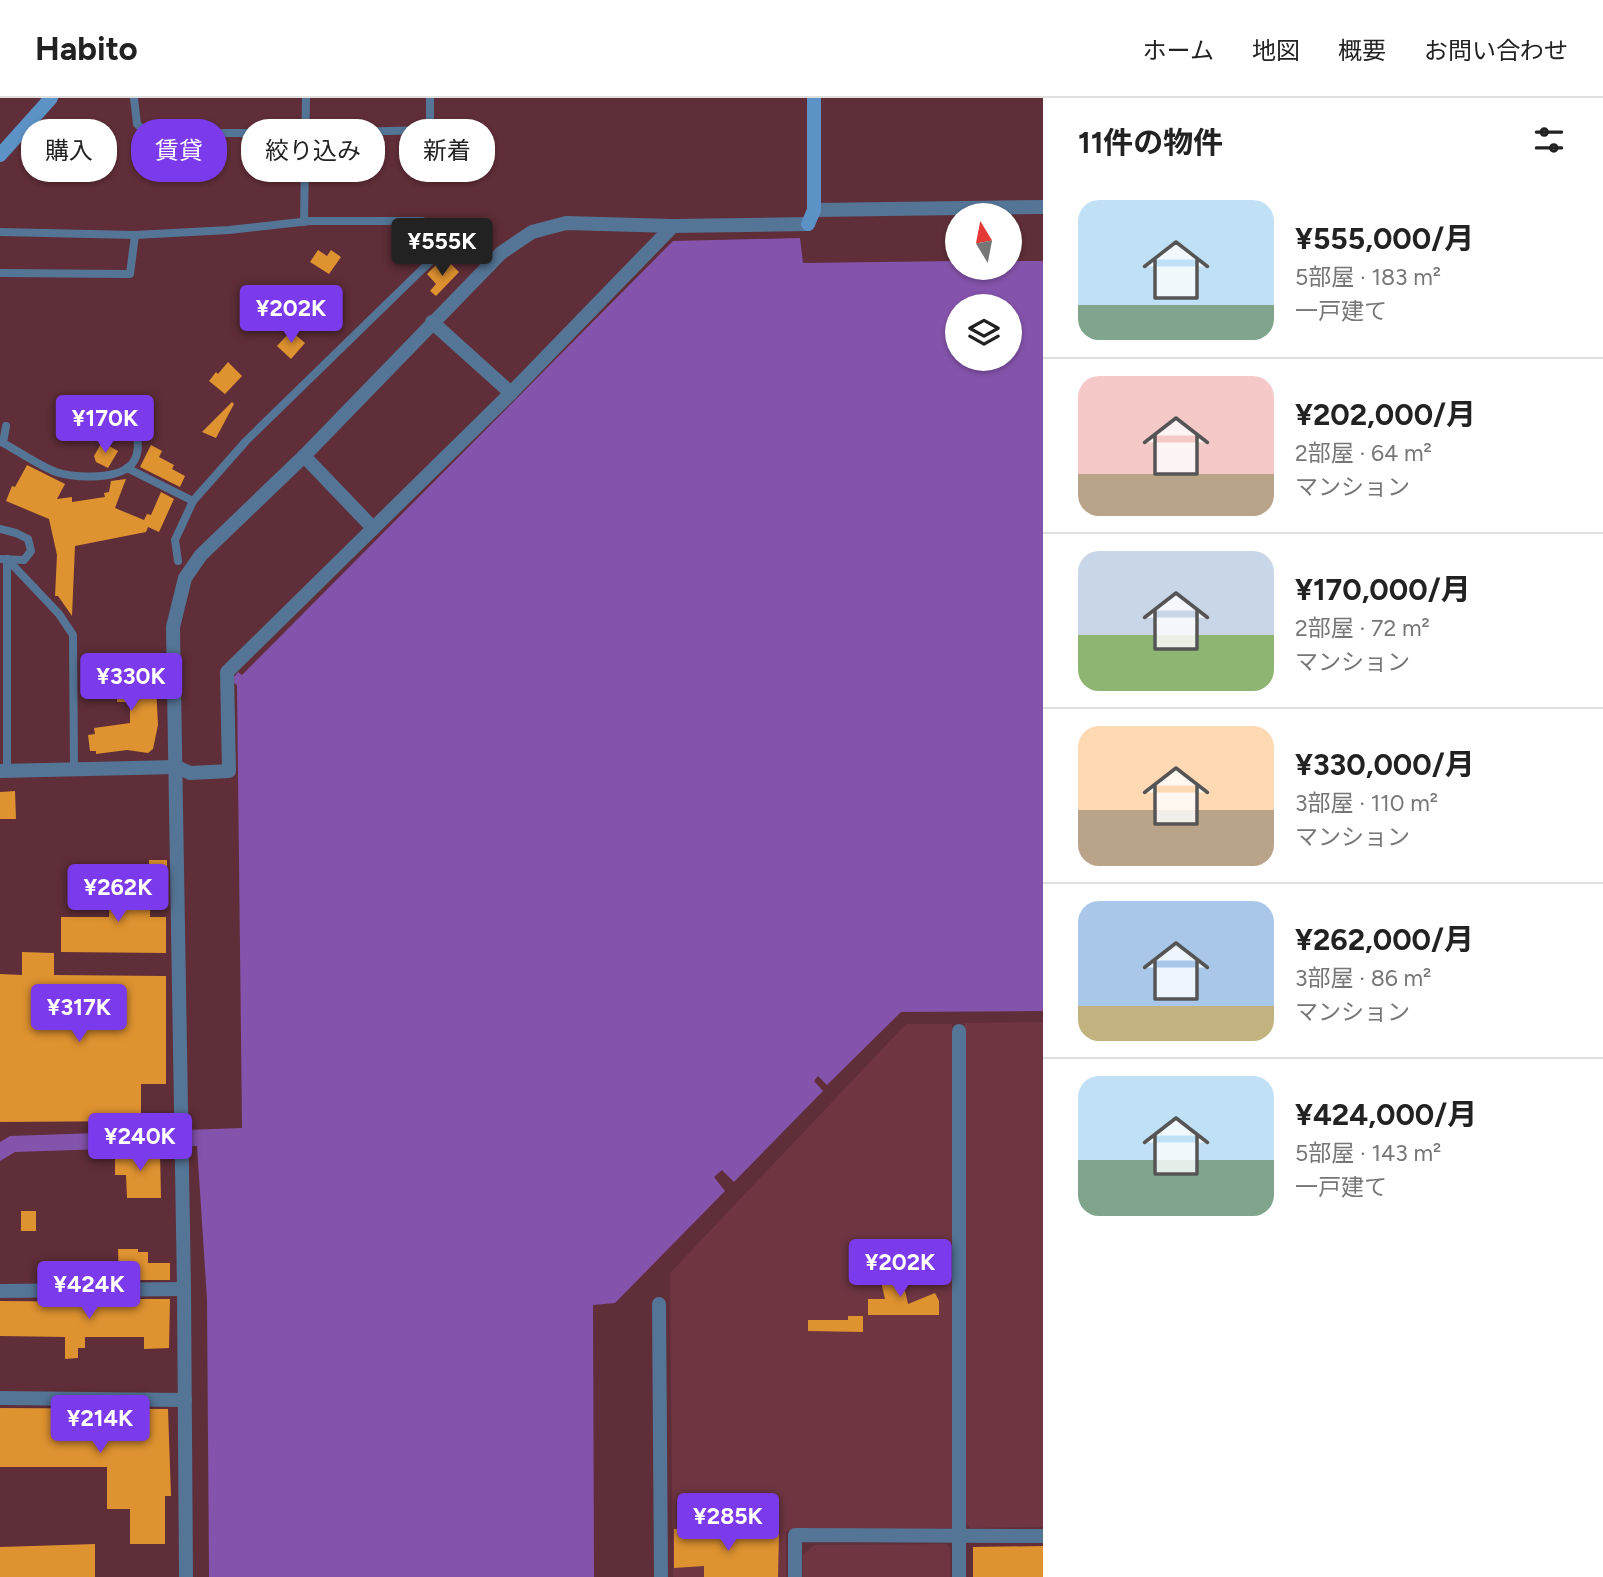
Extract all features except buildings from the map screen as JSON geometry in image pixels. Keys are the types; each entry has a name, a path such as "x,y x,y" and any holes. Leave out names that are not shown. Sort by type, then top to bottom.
{"street":[{"path":"0,155 51,98"},
{"path":"186,1577 173,627 184,578 201,555 304,456 501,253 532,232 566,223 673,226 808,224 814,209 814,98"},
{"path":"814,209 1043,207"},
{"path":"3,771 177,768 190,773 229,771 227,672 511,393 673,226"},
{"path":"432,322 511,393"},
{"path":"304,456 373,528"},
{"path":"959,1577 960,1031"},
{"path":"0,1292 184,1289"},
{"path":"659,1304 661,1577"},
{"path":"0,1398 185,1400"},
{"path":"795,1577 795,1535 1043,1536"}],"lane":[{"path":"134,98 137,124 146,133 241,133"},
{"path":"305,119 306,98"},
{"path":"385,131 430,130 430,98"},
{"path":"304,182 304,222"},
{"path":"0,232 135,235 229,230 304,222 422,221"},
{"path":"178,561 175,540 193,501 246,441 439,253 446,232"},
{"path":"0,273 130,274 135,235"},
{"path":"6,426 1,443 55,471 84,478 127,468 135,460 137,434 121,423"},
{"path":"127,468 193,501"},
{"path":"0,529 28,539 31,551 24,559 4,559"},
{"path":"4,559 59,614 73,635 74,769"},
{"path":"3,771 4,559"}],"shaded area":[{"path":"800,238 803,263 945,261 945,280 1022,280 1022,261 1043,261 1043,1011 901,1012 827,1085 818,1076 814,1081 823,1091 734,1182 722,1170 714,1177 725,1191 615,1303 593,1305 594,1577 209,1577 207,1299 197,1146 15,1152 0,1161 0,1142 10,1136 242,1128 237,685 231,681 238,672 242,675 673,241"},
{"path":"1043,1022 1043,1527 970,1528 966,1523 965,1023"},
{"path":"906,1024 952,1024 952,1528 786,1531 786,1577 673,1577 670,1273"},
{"path":"946,1544 950,1548 950,1577 803,1577 803,1555 814,1545"}]}
